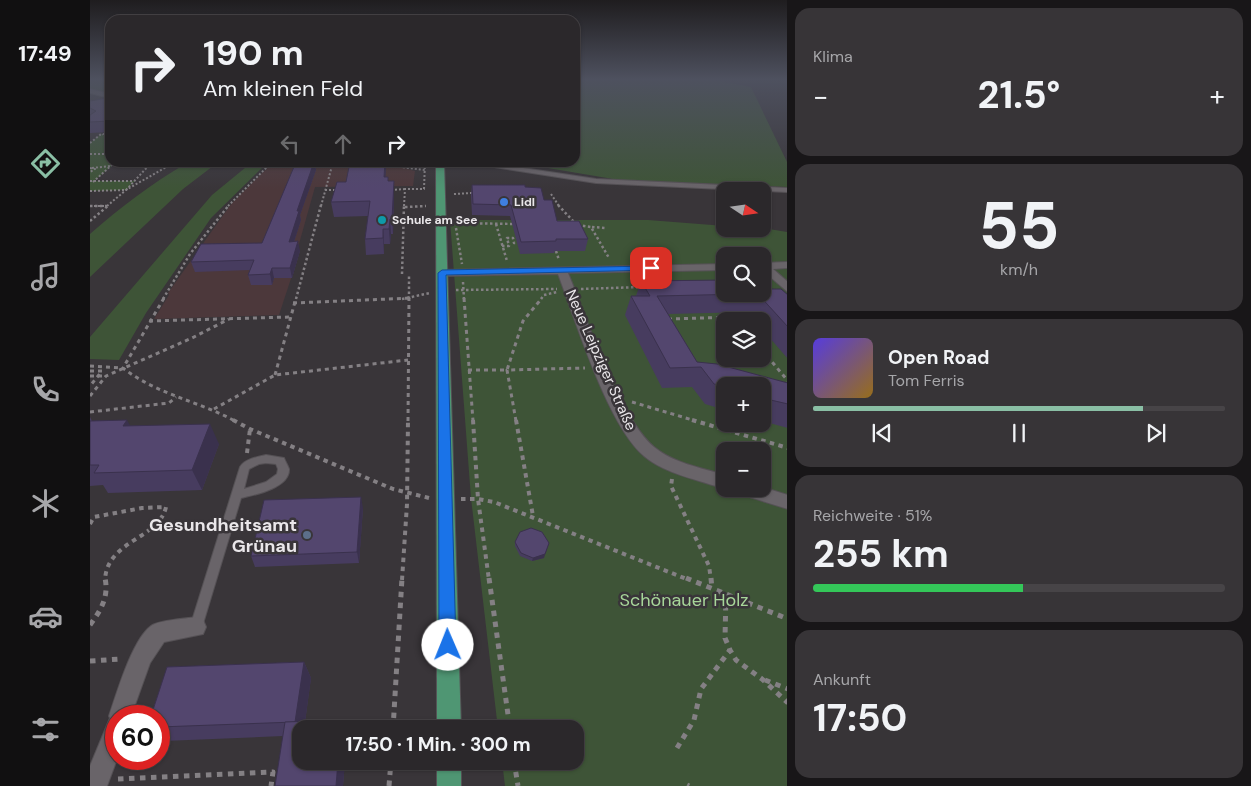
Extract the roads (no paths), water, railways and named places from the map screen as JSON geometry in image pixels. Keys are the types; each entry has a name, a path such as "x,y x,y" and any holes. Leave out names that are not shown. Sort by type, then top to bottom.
{"main road":[{"path":"440,167 449,284 449,720"},
{"path":"449,770 450,786"}],"street":[{"path":"499,167 596,181 787,190"},
{"path":"771,266 787,265"},
{"path":"449,284 463,273 716,267"},
{"name":"Neue Leipziger Straße","path":"562,271 615,398 638,441 650,452 674,465 716,479"},
{"path":"771,274 787,289"},
{"path":"771,497 787,502"},
{"path":"124,705 141,657 158,633 196,627"},
{"path":"96,783 105,758"}],"lane":[{"path":"196,627 236,495 245,467 256,460 274,459 280,461 283,470 278,481 268,487 236,495"}],"place":[{"name":"Lidl","path":"504,202"},
{"name":"Schule am See","path":"382,220"},
{"name":"Gesundheitsamt Grünau","path":"307,535"}],"park label":[{"name":"Schönauer Holz","path":"684,600"}]}
